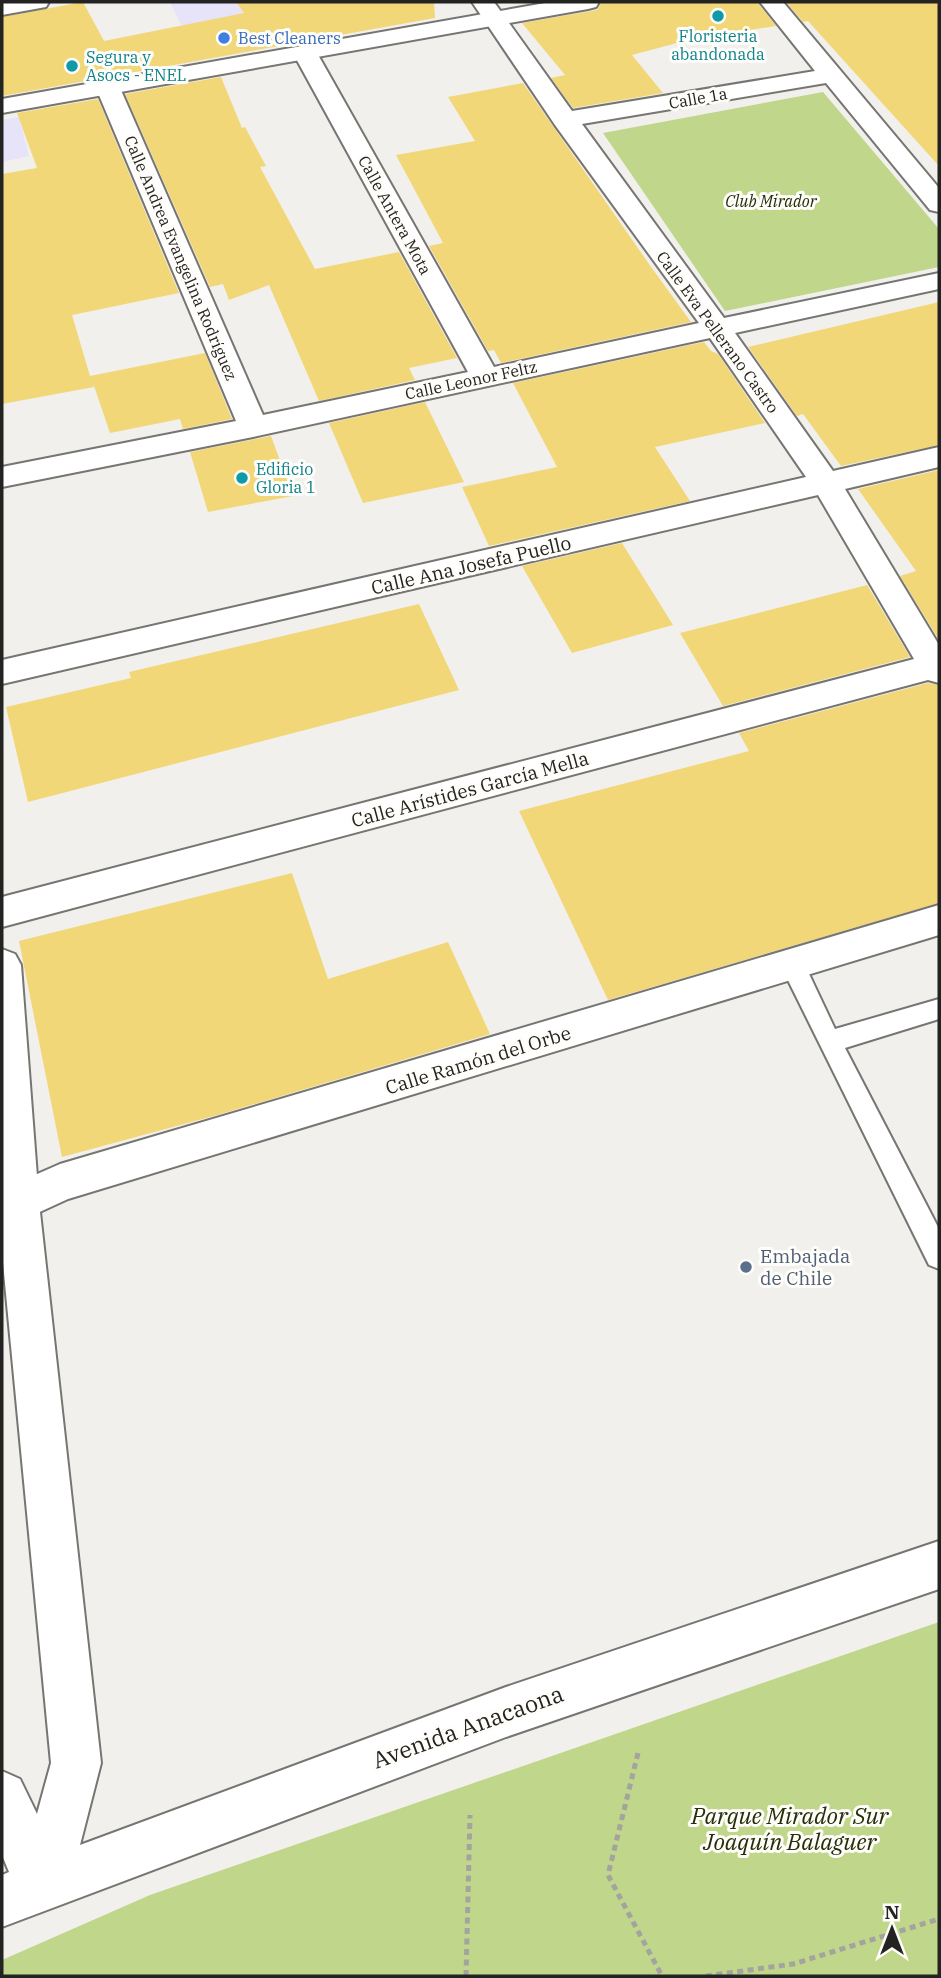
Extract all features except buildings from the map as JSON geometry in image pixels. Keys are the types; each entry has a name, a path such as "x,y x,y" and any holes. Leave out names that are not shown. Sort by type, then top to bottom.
{"street":[{"path":"2,8 38,2"},
{"path":"2,106 305,52 488,9 588,2"},
{"path":"771,2 939,204"},
{"name":"Calle Eva Pellerano Castro","path":"488,9 564,120 716,327 826,483 938,667"},
{"name":"Calle Antera Mota","path":"305,52 485,377"},
{"name":"Calle 1a","path":"564,120 832,75"},
{"name":"Calle Andrea Evangelina Rodríguez","path":"108,88 253,427"},
{"name":"Calle Leonor Feltz","path":"2,477 253,427 939,281"},
{"name":"Calle Ana Josefa Puello","path":"2,672 939,457"},
{"name":"Calle Arístides García Mella","path":"2,912 938,667"},
{"name":"Calle Ramón del Orbe","path":"18,1203 60,1183 793,966 939,920"},
{"path":"2,965 18,1203 76,1763 23,1894"},
{"name":"Avenida Anacaona","path":"23,1894 519,1708 939,1565"},
{"path":"2,1797 23,1894"}],"lane":[{"path":"793,966 939,1256"},
{"path":"829,1042 939,1009"}],"path":[{"path":"638,1753 608,1875 662,1976"},
{"path":"466,1976 470,1815"},
{"path":"706,1976 793,1964 939,1919"}],"shaded area":[{"path":"170,2 236,2 244,13 182,27"},
{"path":"19,117 29,156 2,162 2,120"}],"green space":[{"name":"Club Mirador","path":"823,92 939,229 939,267 725,311 603,133"},
{"name":"Parque Mirador Sur Joaquín Balaguer","path":"939,1622 939,1976 2,1976 2,1960 150,1895"}],"place":[{"name":"Floristeria abandonada","path":"718,16"},
{"name":"Best Cleaners","path":"224,38"},
{"name":"Segura y Asocs - ENEL","path":"72,66"},
{"name":"Edificio Gloria 1","path":"242,478"},
{"name":"Embajada de Chile","path":"746,1267"}]}
